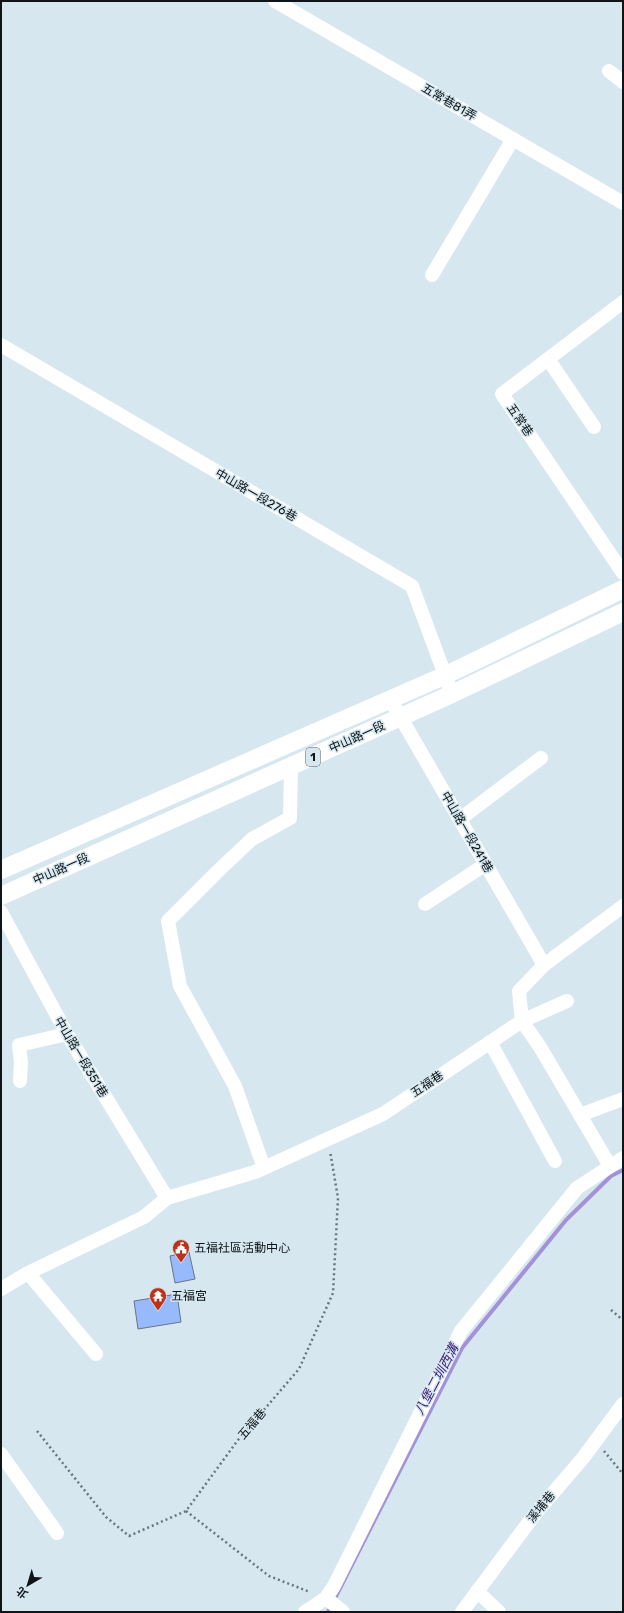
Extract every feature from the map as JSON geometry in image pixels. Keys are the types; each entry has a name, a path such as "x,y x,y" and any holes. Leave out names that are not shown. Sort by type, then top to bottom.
{"main road":[{"name":"中山路一段","path":"1,870 390,699 446,676 623,589"},
{"name":"中山路一段","path":"1,896 400,718 623,612"}],"street":[{"name":"五常巷81弄","path":"275,1 623,203"},
{"path":"609,71 623,82"},
{"path":"432,275 513,139"},
{"name":"五常巷","path":"623,302 502,394 623,573"},
{"name":"中山路一段276巷","path":"1,345 412,586 452,694"},
{"path":"548,359 594,428"},
{"name":"中山路一段241巷","path":"390,699 544,964"},
{"path":"460,819 541,758"},
{"path":"264,1168 235,1086 180,986 168,921 252,839 290,818 291,767"},
{"path":"425,904 486,864"},
{"path":"610,1166 540,1047 522,1021 519,991 544,964 623,906"},
{"name":"中山路一段351巷","path":"1,912 66,1034 167,1198"},
{"name":"五福巷","path":"1,1289 28,1273 144,1217 167,1198 264,1168 383,1114 522,1021 567,1001"},
{"path":"20,1081 22,1062 19,1045 66,1034"},
{"path":"490,1042 555,1161"},
{"path":"580,1115 623,1099"},
{"path":"305,1612 326,1598 334,1586 461,1331 577,1188 623,1158"},
{"path":"28,1273 96,1354"},
{"name":"溪埔巷","path":"462,1612 535,1514 583,1458 594,1440 623,1404"},
{"path":"1,1454 57,1533"},
{"path":"477,1591 499,1612"},
{"path":"326,1598 343,1612"}],"path":[{"name":"五福巷","path":"186,1511 238,1440 299,1369 333,1293 338,1198 328,1139"},
{"path":"611,1310 623,1320"},
{"path":"38,1431 106,1517 129,1536 186,1511 269,1576 326,1598"},
{"path":"594,1440 623,1474"}],"building":[{"name":"五福社區活動中心","path":"189,1252 195,1279 175,1283 170,1256"},
{"name":"五福宮","path":"177,1294 181,1322 138,1329 134,1301"}],"waterway":[{"name":"八堡二圳西溝","path":"328,1612 462,1348 566,1220 611,1176 623,1170"}],"place":[{"name":"五福社區活動中心","path":"181,1263"},
{"name":"五福宮","path":"158,1311"}]}
